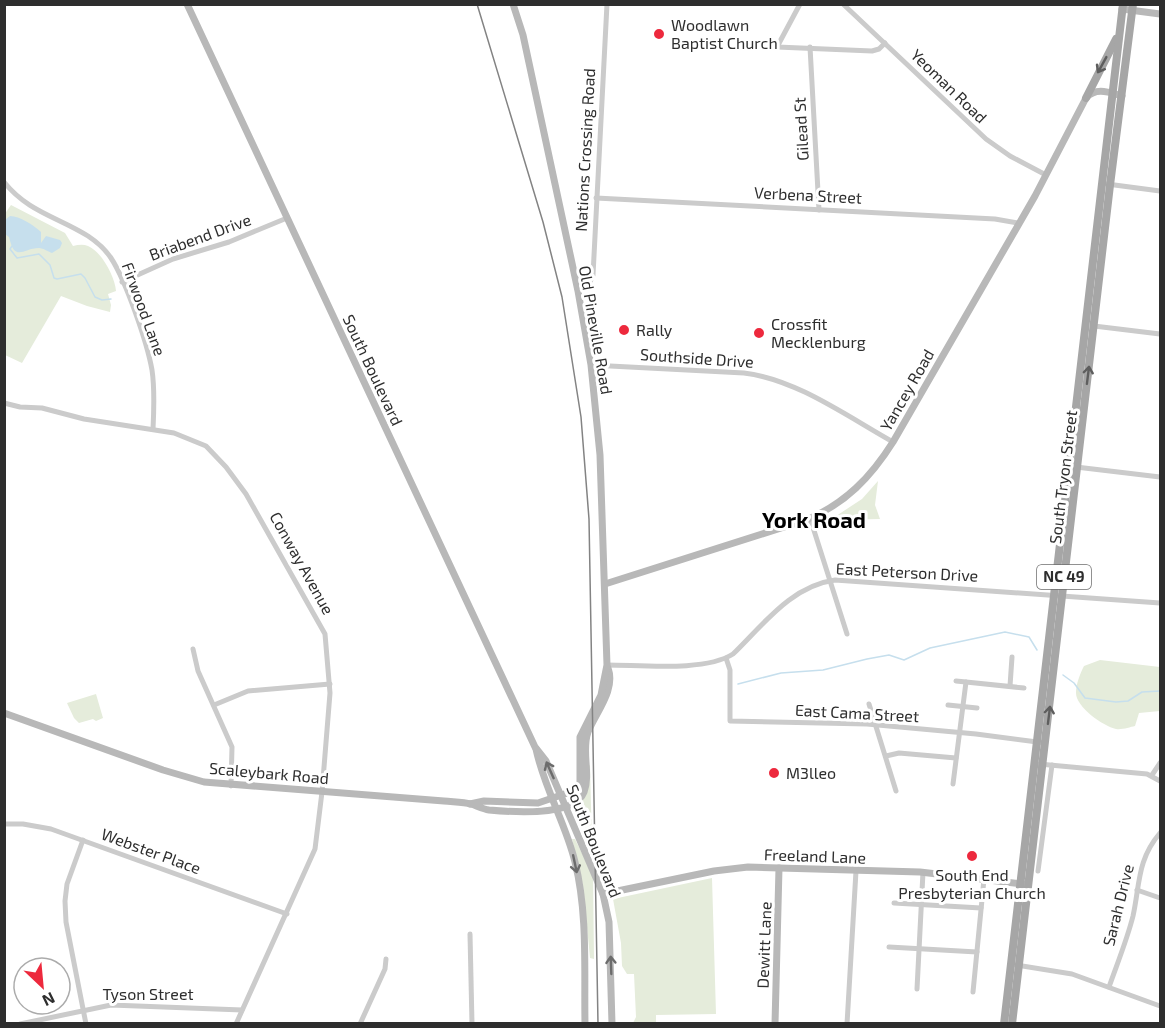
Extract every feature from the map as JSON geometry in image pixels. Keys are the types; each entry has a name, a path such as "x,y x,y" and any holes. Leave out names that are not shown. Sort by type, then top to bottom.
{"main road":[{"name":"South Tryon Street","path":"1118,95 1119,32 1123,7"},
{"name":"South Tryon Street","path":"1012,1023 1015,965 1024,884 1106,184 1133,8"},
{"path":"1086,98 1119,32"},
{"name":"South Tryon Street","path":"1073,467 1094,326 1106,184"},
{"name":"South Tryon Street","path":"1004,1023 1015,965"}],"street":[{"name":"South Boulevard","path":"187,4 535,747 539,764 572,851 581,897 585,1023"},
{"name":"Old Pineville Road","path":"513,4 523,35 578,291 591,365 600,455 607,665 601,695 580,738 579,787 562,796"},
{"name":"Nations Crossing Road","path":"578,291 592,279 607,4"},
{"path":"800,4 777,46 872,51 879,49 885,43"},
{"name":"Yeoman Road","path":"843,4 986,140 1046,175"},
{"path":"1123,7 1161,14"},
{"name":"Gilead St","path":"810,47 819,210"},
{"path":"1086,98 1096,91 1118,95"},
{"name":"Yancey Road","path":"605,584 810,518 835,506 861,485 878,466 893,442 1046,175 1086,98"},
{"name":"Firwood Lane","path":"4,182 30,206 98,243 112,259 146,344 152,370 155,405 153,429"},
{"path":"1106,184 1161,191"},
{"name":"Verbena Street","path":"596,198 995,219 1018,223"},
{"name":"Briabend Drive","path":"122,282 173,259 229,242 287,219"},
{"path":"1094,326 1161,334"},
{"name":"Southside Drive","path":"591,365 761,375 798,389 893,442"},
{"name":"Conway Avenue","path":"4,403 42,408 84,419 186,436 206,446 226,467 246,494 322,626 327,642 330,684 322,792 315,849 236,1023"},
{"path":"1073,467 1161,477"},
{"path":"810,518 847,634"},
{"name":"East Peterson Drive","path":"726,658 790,599 808,588 831,580 1161,603"},
{"path":"193,649 198,671 232,747 231,786"},
{"path":"1010,686 1012,657"},
{"path":"607,665 704,664 726,658"},
{"name":"East Cama Street","path":"726,658 730,670 730,721 877,725 1041,742"},
{"name":"Old Pineville Road","path":"566,807 583,796 586,788 586,741 608,687 610,674 607,665"},
{"path":"956,681 1024,688"},
{"path":"953,784 966,682"},
{"path":"214,705 238,693 248,691 330,684"},
{"path":"869,704 896,791"},
{"path":"948,705 977,708"},
{"name":"Scaleybark Road","path":"4,713 187,778 231,786 470,804 487,810 536,811 566,807"},
{"name":"South Boulevard","path":"535,747 546,761 603,894 609,933 612,1023"},
{"path":"886,756 899,753 956,758"},
{"path":"1152,775 1161,763"},
{"path":"1038,764 1152,775 1161,781"},
{"path":"1038,872 1052,765"},
{"name":"Scaleybark Road","path":"470,804 484,801 538,803 562,796"},
{"name":"Webster Place","path":"4,824 37,826 82,840 287,914"},
{"name":"Sarah Drive","path":"1108,987 1132,917 1146,852 1161,833"},
{"path":"82,840 67,884 65,902 66,922 86,1023"},
{"name":"Freeland Lane","path":"603,894 727,868 923,872 1024,884"},
{"name":"Dewitt Lane","path":"775,1023 779,868"},
{"path":"848,1023 856,871"},
{"path":"917,989 923,872"},
{"path":"973,992 984,879"},
{"path":"1137,890 1161,898"},
{"path":"894,903 981,908"},
{"path":"470,934 472,1023"},
{"path":"889,947 977,952"},
{"path":"360,1023 385,969 386,959"},
{"path":"1015,965 1072,974 1161,1006"},
{"name":"Tyson Street","path":"20,1023 126,1004 242,1010"}],"green space":[{"path":"11,205 65,233 73,246 84,245 93,249 107,266 116,291 108,294 110,312 61,296 22,363 5,355 4,215"},
{"path":"878,481 875,505 880,519 830,520 862,499"},
{"path":"1100,660 1160,667 1160,711 1139,713 1135,726 1116,729 1085,710 1076,693 1080,676 1084,666"},
{"path":"96,694 103,718 79,723 67,703"},
{"path":"590,765 592,846 577,814"},
{"path":"572,839 575,839 593,876 594,959 590,958 583,886"},
{"path":"712,878 716,1014 656,1015 656,1023 633,1023 636,1017 634,974 627,974 622,966 621,943 613,899"}],"water":[{"path":"10,216 22,219 41,232 41,243 46,236 60,240 62,243 60,248 52,253 39,248 17,252 5,234 5,220"}],"waterway":[{"path":"12,246 10,249 17,258 39,254 50,265 54,278 81,274 95,297 102,300 111,299"},
{"path":"738,684 781,673 823,670 889,655 904,660 930,648 1005,632 1029,637 1037,650"},
{"path":"1063,675 1074,683 1085,698 1116,702 1128,701 1142,692 1160,691"}],"tram line":[{"path":"477,4 543,222 562,297 581,417 589,519 598,1024"}],"place":[{"name":"Woodlawn Baptist Church","path":"659,34"},
{"name":"Rally","path":"624,330"},
{"name":"Crossfit Mecklenburg","path":"759,333"},
{"name":"M3lleo","path":"774,773"},
{"name":"South End Presbyterian Church","path":"972,856"}],"district":[{"name":"York Road","path":"814,520"}]}
